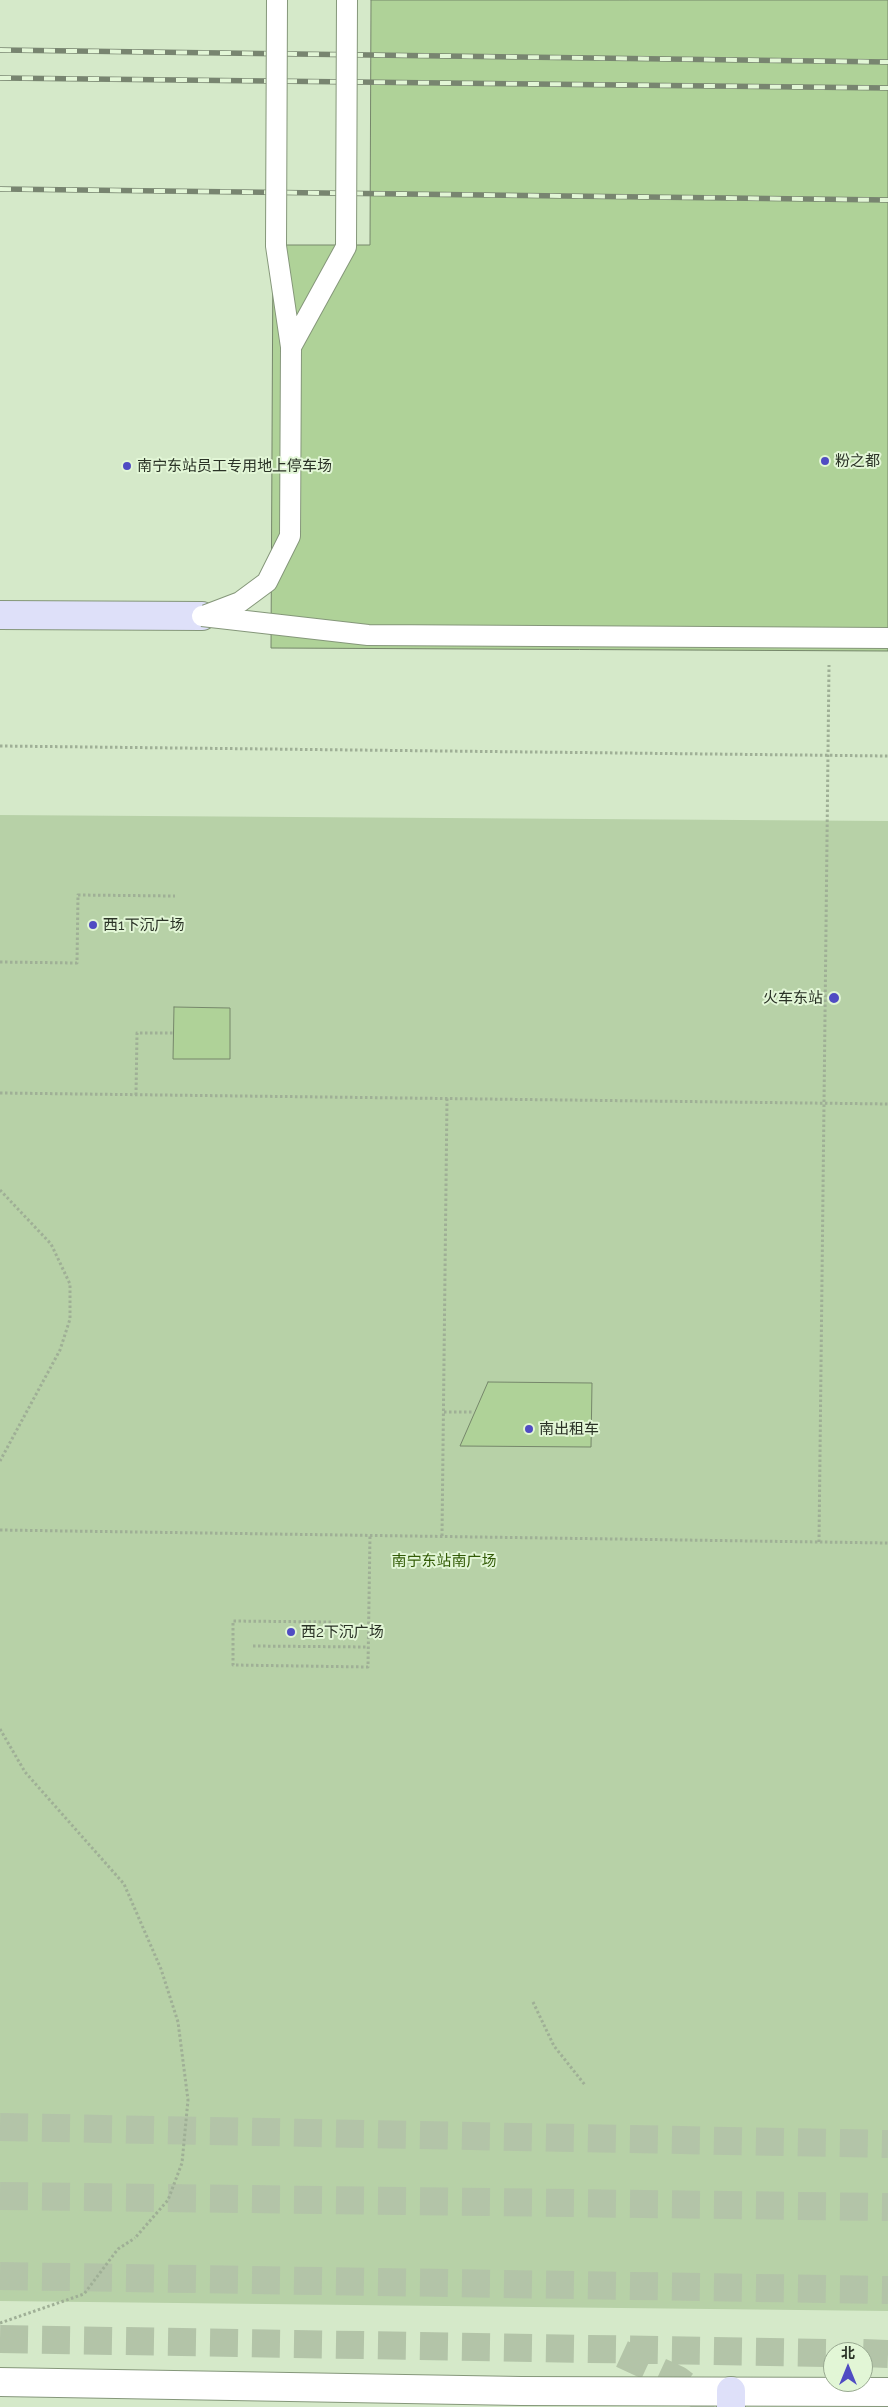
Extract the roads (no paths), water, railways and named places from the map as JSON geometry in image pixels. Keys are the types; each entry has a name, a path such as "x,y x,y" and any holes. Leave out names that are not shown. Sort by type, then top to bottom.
{"street":[{"path":"0,615 202,616"},
{"path":"0,2382 522,2391 731,2399 888,2392"}],"lane":[{"path":"202,616 240,602 267,582 290,536 292,347 276,246 277,0"},
{"path":"292,347 346,247 347,0"},
{"path":"202,616 368,635 888,638"}],"tunnel":[{"path":"0,2127 888,2144"},
{"path":"0,2196 888,2207"},
{"path":"0,2276 888,2290"},
{"path":"0,2339 823,2353"},
{"path":"873,2353 888,2354"},
{"path":"622,2354 678,2380 714,2407"}],"railway":[{"path":"0,50 888,62"},
{"path":"0,78 888,88"},
{"path":"0,189 888,200"}],"place":[{"name":"粉之都","path":"825,461"},
{"name":"南宁东站员工专用地上停车场","path":"127,466"},
{"name":"西1下沉广场","path":"93,925"},
{"name":"火车东站","path":"834,998"},
{"name":"南出租车","path":"529,1429"},
{"name":"西2下沉广场","path":"291,1632"}],"park label":[{"name":"南宁东站南广场","path":"444,1561"}]}
